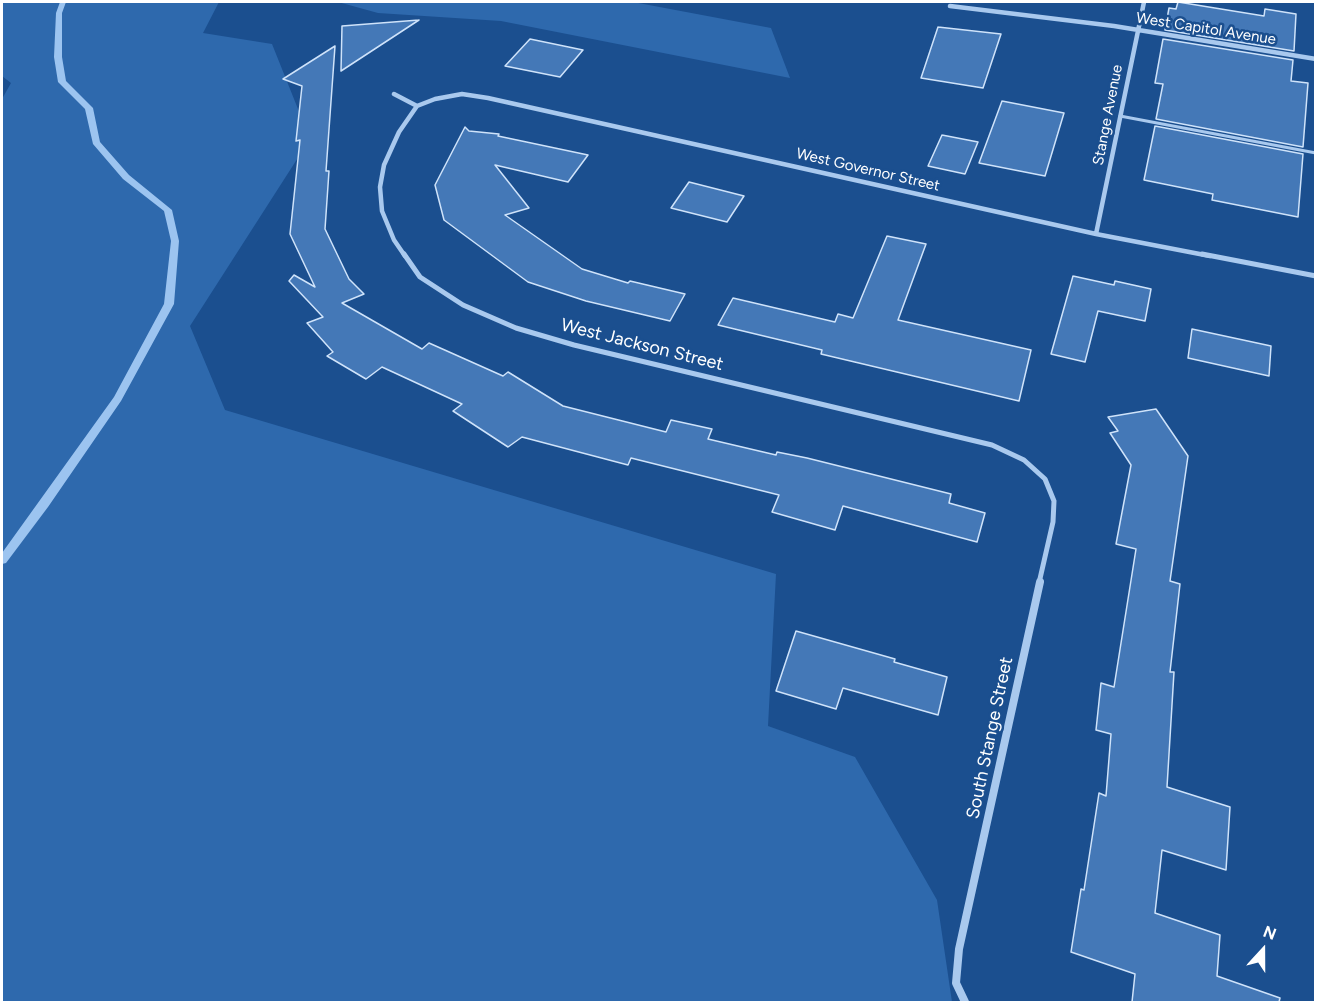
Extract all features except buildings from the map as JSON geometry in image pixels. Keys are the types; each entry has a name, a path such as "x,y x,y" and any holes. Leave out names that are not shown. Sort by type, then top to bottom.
{"street":[{"name":"Stange Avenue","path":"1096,234 1144,2"},
{"name":"West Capitol Avenue","path":"950,6 1137,30 1316,59"},
{"path":"394,94 417,106"},
{"name":"West Governor Street","path":"417,106 435,99 462,94 488,98 1096,234 1316,276"},
{"name":"West Jackson Street","path":"417,106 399,132 384,165 380,187 382,211 394,240 420,277 463,305 516,328 574,345 992,446 1024,460 1045,479"},
{"name":"South Stange Street","path":"965,1002 956,983 959,949 1053,522 1054,501 1045,479"}],"lane":[{"path":"1120,116 1316,153"}],"shaded area":[{"path":"2,2 219,2 203,33 272,44 310,139 190,326 225,410 776,574 768,726 855,757 937,900 952,1002 2,1002 2,99 11,83 2,76"},
{"path":"338,2 633,2 771,28 790,78 501,21 378,13"}],"waterway":[{"path":"2,560 118,399 169,304 175,241 168,210 126,177 96,142 89,108 62,82 58,57 59,13 63,2"}]}
